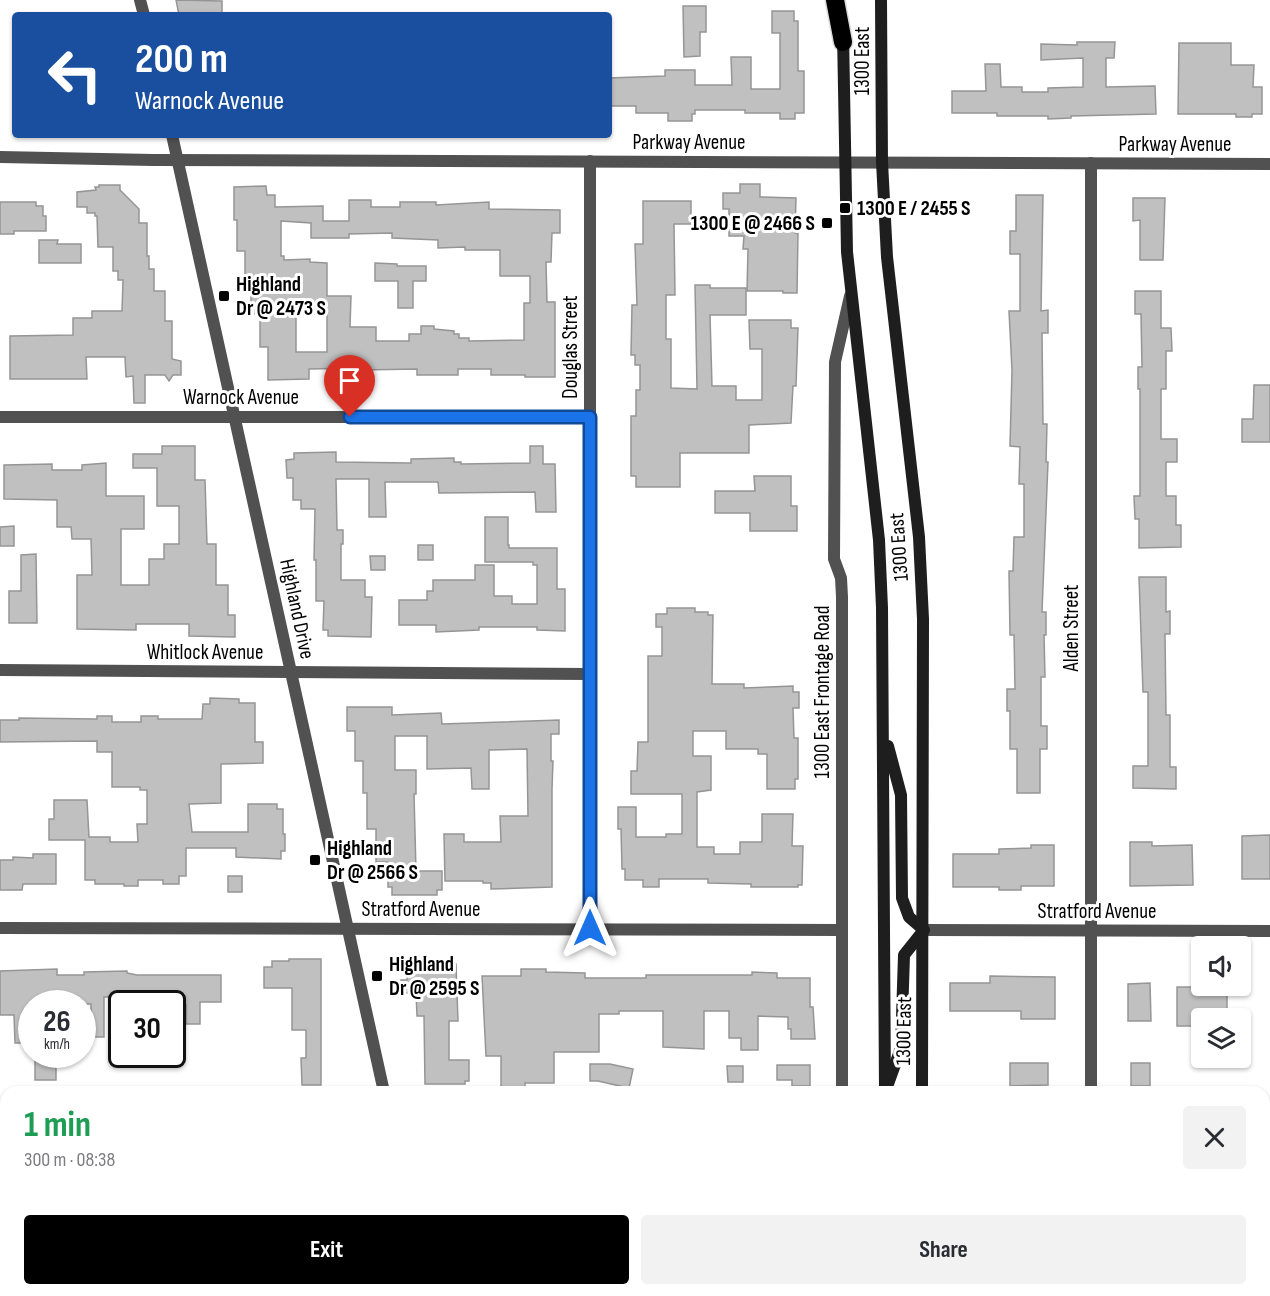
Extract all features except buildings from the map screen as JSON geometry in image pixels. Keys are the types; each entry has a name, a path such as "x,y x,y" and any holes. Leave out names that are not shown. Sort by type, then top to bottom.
{"highway":[{"path":"835,0 843,42"}],"main road":[{"name":"1300 East","path":"842,0 845,208 850,296 879,540 884,730 885,1086"},
{"name":"1300 East","path":"881,0 882,162 887,257 919,537 923,630 922,1086"},
{"path":"884,730 902,795 902,898 909,917 924,930 904,955 901,1048 887,1086"}],"street":[{"name":"Highland Drive","path":"173,138 383,1086"},
{"name":"Parkway Avenue","path":"0,157 178,160 1270,164"},
{"name":"Douglas Street","path":"590,161 590,928"},
{"name":"Alden Street","path":"1091,163 1091,1086"},
{"name":"1300 East Frontage Road","path":"842,1086 843,649 841,578 834,559 835,362 850,296"},
{"name":"Warnock Avenue","path":"0,417 590,417"},
{"name":"Whitlock Avenue","path":"0,670 590,674"},
{"name":"Stratford Avenue","path":"0,928 841,930"},
{"name":"Stratford Avenue","path":"924,930 1270,931"}],"place":[{"name":"1300 E / 2455 S","path":"845,208"},
{"name":"1300 E @ 2466 S","path":"827,223"},
{"name":"Highland Dr @ 2473 S","path":"224,296"},
{"name":"Highland Dr @ 2566 S","path":"315,860"},
{"name":"Highland Dr @ 2595 S","path":"377,976"}],"route":[{"path":"350,417 590,417 590,928"}]}
